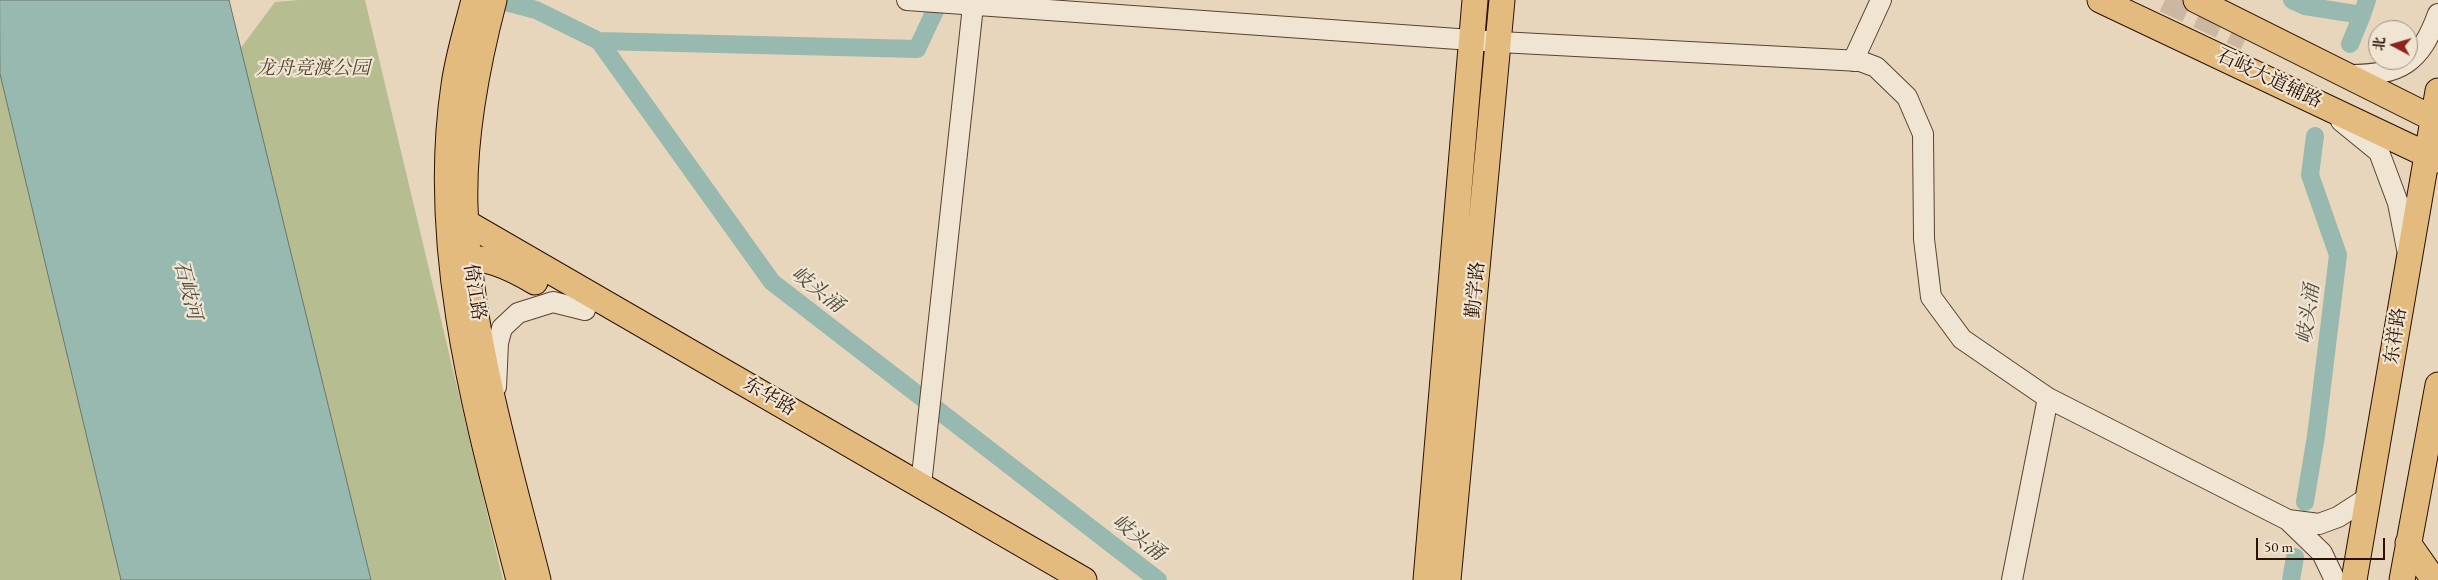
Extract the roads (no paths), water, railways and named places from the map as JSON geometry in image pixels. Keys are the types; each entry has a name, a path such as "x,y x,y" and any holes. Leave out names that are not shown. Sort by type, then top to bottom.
{"main road":[{"name":"倚江路","path":"474,0 465,86 468,145 465,205 458,222 460,256 456,306 476,412 520,580"},
{"name":"倚江路","path":"465,86 494,0"},
{"name":"勤学路","path":"1426,580 1475,0"},
{"name":"勤学路","path":"1448,580 1500,42 1502,0"},
{"name":"石岐大道辅路","path":"2100,0 2432,157"},
{"name":"石岐大道辅路","path":"2196,0 2436,120"},
{"name":"东祥路","path":"2354,580 2408,260 2432,157 2438,91"},
{"name":"东华路","path":"458,222 921,485 1084,580"},
{"name":"倚江路","path":"460,256 495,409 538,580"},
{"name":"东华路","path":"460,256 506,265 1053,580"},
{"path":"2402,580 2438,385"},
{"path":"2408,543 2434,580"}],"street":[{"path":"907,0 1500,42 1860,61 1876,68 1907,97 1923,134 1924,239 1931,297 1962,339 2048,398 2288,520 2322,553 2335,580"},
{"path":"1853,61 1881,0"},
{"path":"921,485 973,4"},
{"path":"2349,75 2381,74 2396,69 2414,59 2431,35 2438,14"},
{"path":"2311,99 2379,152 2398,203 2408,260"},
{"path":"495,409 498,343 502,328 518,313 553,302 585,310"},
{"path":"2012,580 2048,398"},
{"path":"2288,520 2319,524 2338,516 2369,497"}],"water":[{"name":"石岐河","path":"0,0 229,0 371,580 121,580 0,74"}],"waterway":[{"name":"岐头涌","path":"498,0 536,10 599,41 772,282 1158,580"},
{"path":"599,41 917,49 940,0"},
{"path":"2292,0 2305,6 2362,15 2367,0"},
{"name":"岐头涌","path":"2350,44 2362,15"},
{"name":"岐头涌","path":"2305,502 2316,436 2338,255 2310,175 2315,136"},
{"name":"岐头涌","path":"2291,580 2295,557"}],"tunnel":[{"path":"2165,0 2246,38"}],"park label":[{"name":"龙舟竞渡公园","path":"313,69"}]}
